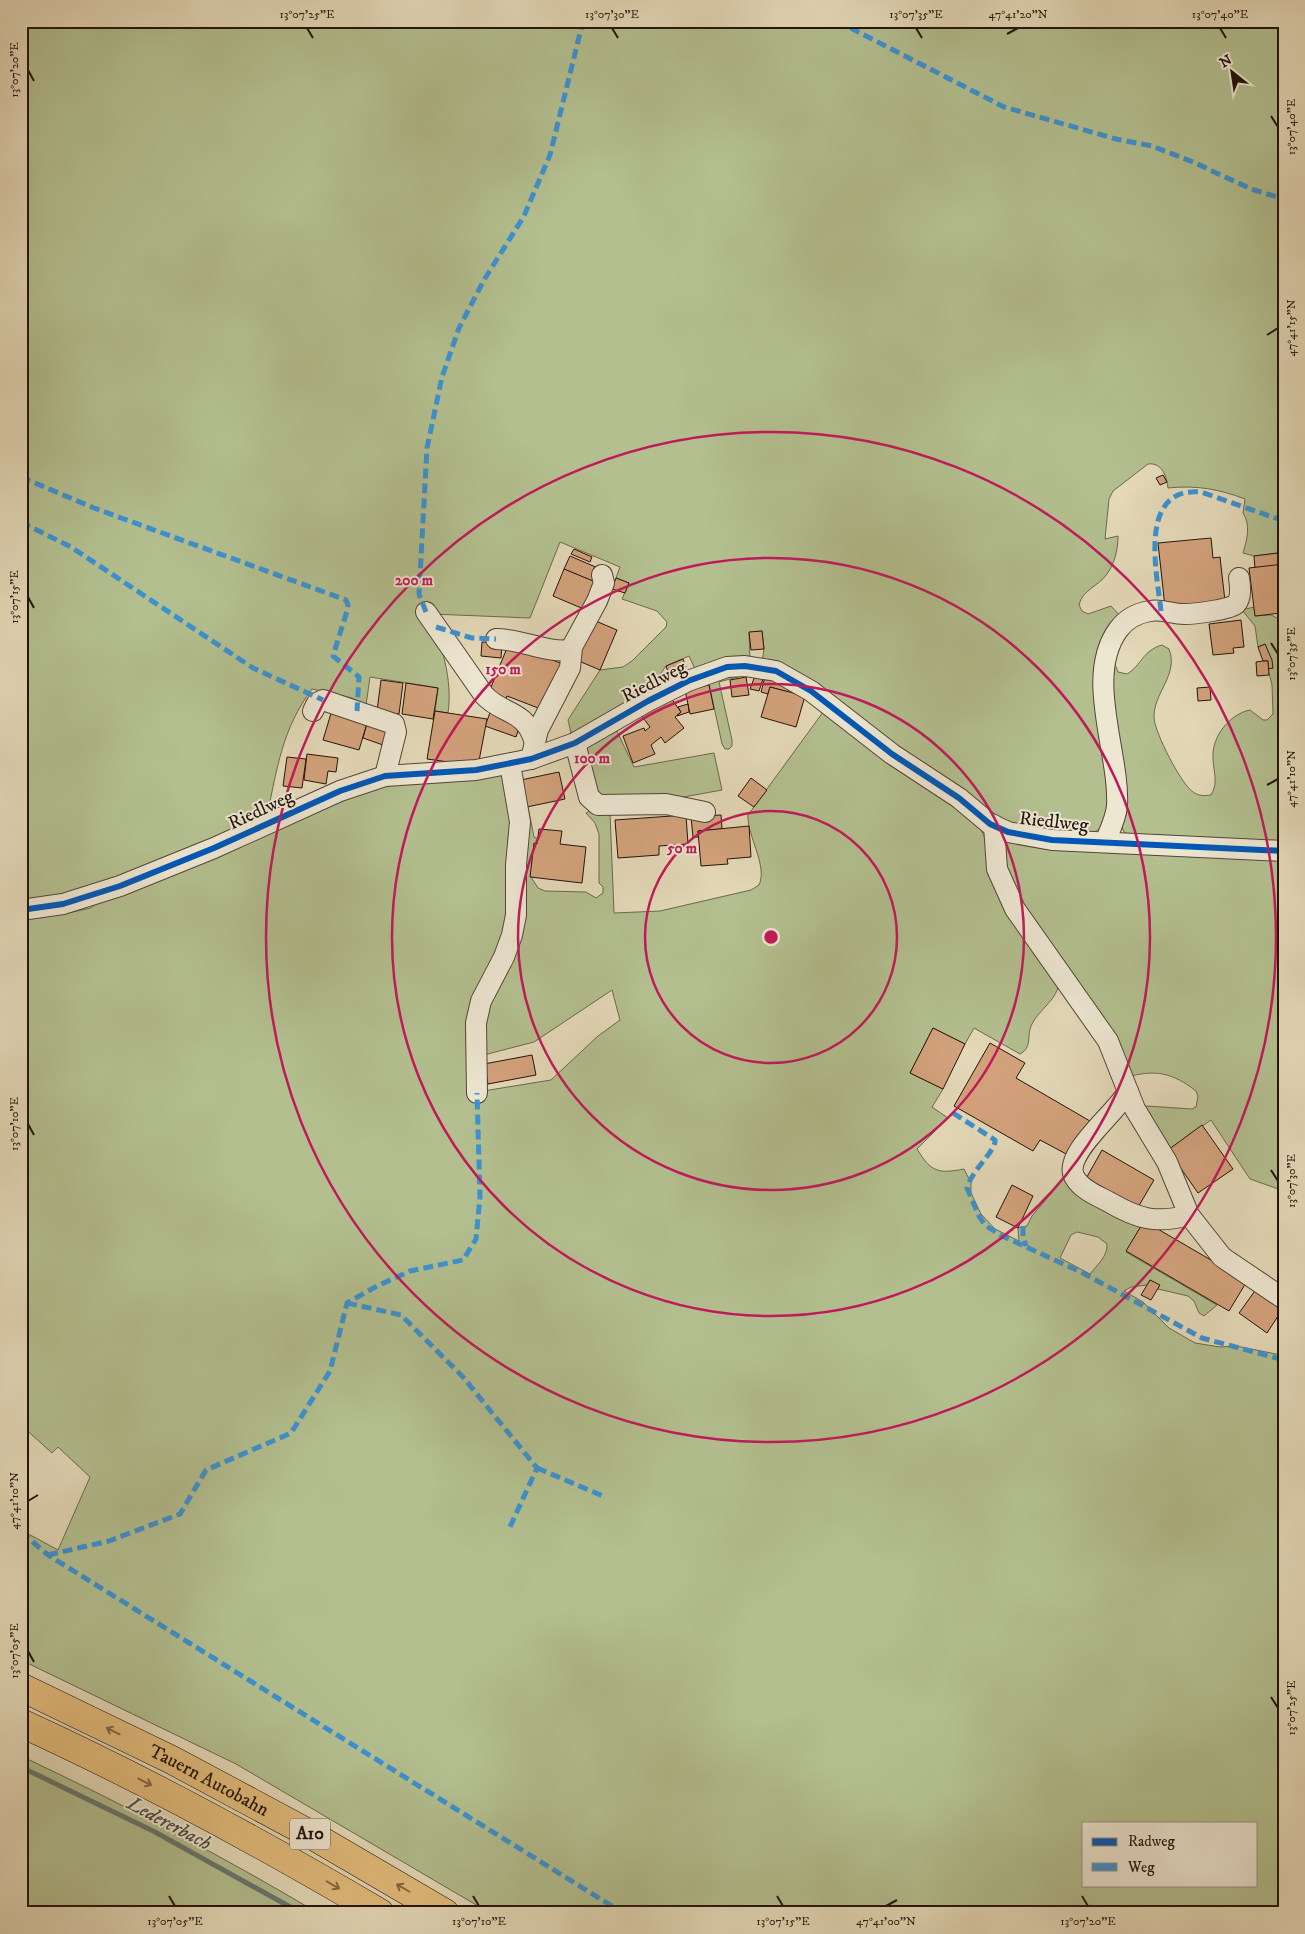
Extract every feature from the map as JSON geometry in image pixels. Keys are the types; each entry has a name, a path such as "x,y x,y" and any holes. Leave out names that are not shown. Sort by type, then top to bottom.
{"highway":[{"name":"Tauern Autobahn","path":"21,1687 172,1760 310,1834 445,1913"},
{"name":"Tauern Autobahn","path":"21,1723 102,1760 175,1797 380,1913"}],"street":[{"path":"532,749 568,672 571,650 597,601 604,582 602,575"},
{"path":"1105,842 1117,808 1116,778 1104,688 1106,662 1112,640 1119,629 1137,614 1161,611 1184,614 1229,608 1236,604 1240,589 1239,578"},
{"path":"426,612 484,694 496,705 524,719 532,749"},
{"path":"496,639 519,642 553,651 571,650"},
{"name":"Riedlweg","path":"21,910 63,904 120,886 214,848 340,791 384,776 476,770 510,764 532,749 576,743 648,701 708,672 727,667 760,667 790,678 811,691 892,754 958,798 994,825 1008,832 1024,836 1105,842 1284,852"},
{"path":"313,711 316,703 323,700 394,724 396,732 384,776"},
{"path":"576,743 589,797 598,805 666,804 705,812"},
{"path":"477,1093 476,1023 479,1008 504,957 516,916 516,864 520,822 510,764"},
{"path":"994,825 997,869 1015,910 1108,1041 1128,1091 1140,1116 1167,1162 1189,1215 1222,1257 1237,1269 1284,1299"},
{"path":"1128,1091 1124,1099 1100,1123 1075,1158 1072,1168 1075,1178 1084,1188 1140,1218 1164,1220 1189,1215"}],"green space":[{"path":"21,21 1284,21 1284,564 1280,565 1278,553 1254,556 1243,553 1248,533 1247,522 1243,513 1245,499 1207,489 1188,487 1168,488 1163,471 1153,464 1148,464 1113,491 1109,499 1105,539 1118,536 1116,556 1104,578 1087,592 1079,605 1082,611 1088,614 1111,606 1122,618 1114,625 1112,807 1100,828 1094,833 1065,837 995,819 762,662 764,649 762,631 749,633 750,659 696,671 689,656 666,666 648,691 572,737 568,720 600,670 623,667 632,661 666,627 667,622 657,611 622,599 629,583 616,578 620,567 560,542 530,618 431,614 442,650 447,675 449,688 448,713 435,711 438,688 370,677 366,705 352,698 312,689 287,734 267,816 163,864 21,906"},
{"path":"1254,607 1255,616 1271,615 1277,618 1284,616 1284,846 1133,837 1124,832 1122,827 1111,707 1113,659 1118,672 1127,674 1136,667 1146,654 1155,648 1162,645 1169,649 1171,667 1157,700 1154,718 1155,725 1169,758 1188,787 1197,794 1211,795 1215,786 1213,749 1224,727 1236,716 1250,710 1263,720 1267,720 1273,714 1272,685 1268,669 1273,668 1265,644 1258,647 1255,626 1242,610"},
{"path":"745,675 719,682 732,740 732,746 729,749 725,749 722,744 708,679 716,676"},
{"path":"826,708 916,776 965,808 975,817 986,840 994,872 1007,904 1059,981 1058,988 1052,999 1035,1018 1030,1028 1027,1048 1020,1054 974,1028 965,1044 933,1028 910,1073 943,1089 932,1107 948,1118 917,1149 927,1163 936,1170 964,1169 971,1183 971,1193 981,1214 995,1229 1019,1241 1018,1228 1027,1226 1032,1216 1063,1179 1071,1180 1090,1194 1142,1225 1126,1252 1217,1305 1204,1316 1199,1313 1194,1301 1188,1296 1158,1289 1159,1285 1150,1280 1147,1285 1131,1287 1124,1291 1143,1302 1169,1328 1195,1343 1220,1347 1236,1346 1281,1355 1284,1349 1284,1913 490,1913 236,1764 21,1660 21,1530 58,1550 90,1477 58,1447 52,1453 21,1425 21,914 54,911 63,914 91,908 104,897 217,851 327,800 371,785 406,778 456,777 506,770 516,830 510,923 474,1005 469,1044 471,1093 551,1080 598,1036 620,1020 612,990 534,1042 480,1056 481,1021 487,998 516,941 521,919 518,893 525,847 525,826 522,808 528,807 534,837 538,839 537,844 534,844 531,877 538,888 545,891 586,892 596,898 603,893 603,887 599,883 599,834 595,823 586,813 596,808 608,810 610,813 614,913 660,911 751,890 759,885 761,869 748,815","holes":["1077,1232 1098,1237 1107,1244 1107,1248 1099,1264 1090,1274 1060,1258 1071,1235"]},
{"path":"615,727 634,767 714,753 722,790 678,798 598,799 585,746"},
{"path":"1010,840 1284,855 1284,1191 1250,1179 1211,1120 1168,1150 1143,1108 1147,1106 1192,1109 1196,1107 1198,1096 1196,1091 1179,1080 1164,1074 1147,1073 1128,1077 1008,886 1003,843"},
{"path":"21,1756 172,1831 318,1913 21,1913"}],"building":[{"path":"1163,475 1167,482 1160,485 1156,478"},
{"path":"1211,538 1213,558 1220,557 1225,601 1165,607 1158,543"},
{"path":"574,549 592,557 590,562 571,554"},
{"path":"1278,553 1280,565 1255,568 1254,556"},
{"path":"570,556 598,568 592,581 564,569"},
{"path":"1284,564 1284,593 1279,593 1281,613 1255,616 1249,568"},
{"path":"564,569 598,583 586,610 553,596"},
{"path":"616,578 629,583 625,593 612,589"},
{"path":"591,619 617,630 600,670 574,659"},
{"path":"1241,620 1244,647 1233,648 1234,653 1213,655 1209,624"},
{"path":"762,631 764,649 751,650 749,632"},
{"path":"482,642 502,643 501,658 481,656"},
{"path":"509,643 565,665 546,711 507,696 506,699 489,692"},
{"path":"1265,644 1272,660 1273,668 1268,669 1268,661 1263,661 1258,647"},
{"path":"683,659 686,667 669,675 666,666"},
{"path":"1268,661 1269,675 1257,676 1256,662"},
{"path":"755,676 763,679 759,691 750,689"},
{"path":"746,677 749,695 732,697 730,680"},
{"path":"765,677 790,684 788,692 770,687 768,694 761,692"},
{"path":"381,680 403,683 399,714 377,711"},
{"path":"406,683 438,688 433,719 402,714"},
{"path":"709,685 714,709 690,714 685,690"},
{"path":"770,687 805,696 796,727 761,717"},
{"path":"1210,687 1211,700 1198,701 1197,688"},
{"path":"668,694 681,712 675,717 684,728 665,743 661,737 651,745 655,754 633,763 623,736 644,728 645,731 650,727 641,715"},
{"path":"688,704 689,712 677,716 681,712 678,707"},
{"path":"332,710 368,720 359,750 323,740"},
{"path":"491,710 521,721 516,737 485,726"},
{"path":"435,711 487,719 478,766 427,759"},
{"path":"368,720 389,728 383,745 363,738"},
{"path":"307,754 338,758 336,772 328,771 326,784 304,780"},
{"path":"287,757 306,759 302,788 283,786"},
{"path":"559,772 565,799 522,808 516,781"},
{"path":"751,778 767,790 754,807 738,796"},
{"path":"686,815 688,844 659,846 659,855 618,858 615,820"},
{"path":"721,815 722,829 698,831 699,837 693,837 691,817"},
{"path":"749,826 751,857 727,859 728,864 701,866 698,831"},
{"path":"539,829 562,831 560,844 586,847 582,883 530,877 534,843 537,844"},
{"path":"933,1028 965,1044 943,1089 910,1073"},
{"path":"990,1043 1025,1063 1016,1078 1090,1121 1070,1156 1040,1140 1033,1151 954,1106"},
{"path":"532,1055 536,1075 488,1084 484,1064"},
{"path":"1202,1125 1233,1169 1198,1193 1168,1150"},
{"path":"1102,1150 1154,1180 1134,1214 1083,1184"},
{"path":"1012,1185 1033,1196 1018,1228 996,1217"},
{"path":"1144,1221 1247,1281 1229,1311 1126,1251"},
{"path":"1150,1280 1160,1285 1151,1300 1141,1295"},
{"path":"1257,1288 1284,1307 1267,1333 1239,1313"}],"waterway":[{"name":"Ledererbach","path":"21,1767 155,1832 301,1913"}],"marked path":[{"path":"426,612 419,594 427,448 442,377 459,328 484,280 524,216 550,155 583,21"},
{"path":"837,21 1004,107 1116,139 1152,146 1193,162 1251,189 1284,199"},
{"path":"21,477 94,508 346,600 348,605 347,611 333,656 359,677 357,711"},
{"path":"1161,611 1155,556 1156,535 1159,517 1167,503 1181,494 1201,492 1284,521"},
{"path":"21,522 71,547 253,668 323,700"},
{"path":"436,627 472,638 496,639"},
{"path":"48,1555 109,1541 180,1514 206,1470 291,1433 330,1371 347,1303 377,1286 410,1271 463,1260 476,1239 480,1197 477,1093"},
{"path":"953,1113 995,1140 992,1150 973,1175 967,1188 985,1225 1000,1235 1081,1272 1202,1338 1284,1360"},
{"path":"1023,1226 1023,1237 1026,1246"},
{"path":"347,1303 401,1315 463,1377 537,1468 509,1529"},
{"path":"537,1468 603,1496"},
{"path":"21,1532 48,1555 623,1913"}],"cycle path":[{"path":"21,910 63,904 120,886 214,848 340,791 385,776 476,770 531,759 575,743 648,701 688,681 727,667 745,666 776,671 811,691 892,754 959,798 990,824 1008,832 1052,840 1284,851"}]}
